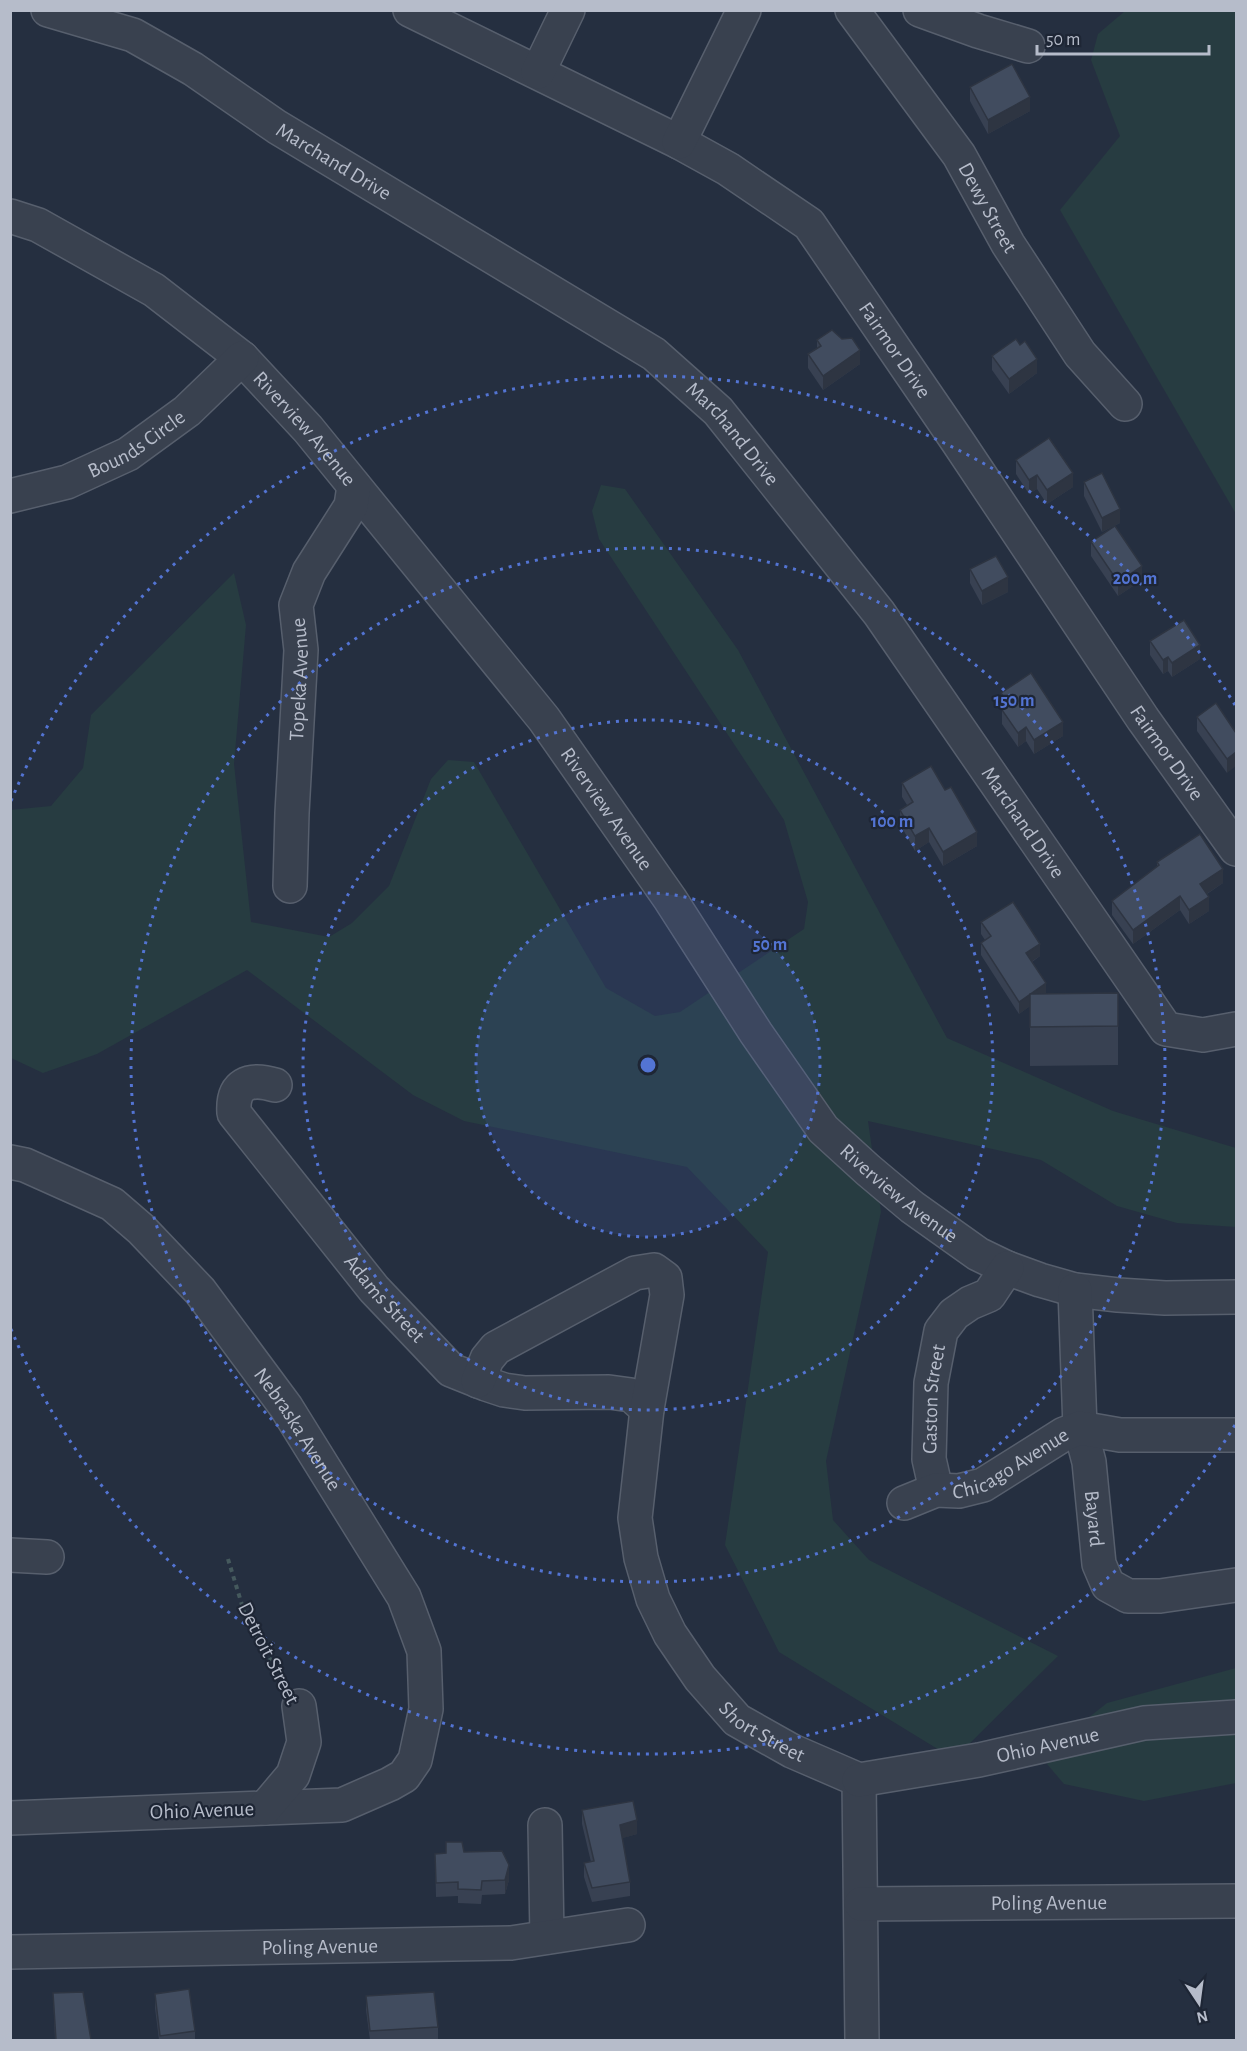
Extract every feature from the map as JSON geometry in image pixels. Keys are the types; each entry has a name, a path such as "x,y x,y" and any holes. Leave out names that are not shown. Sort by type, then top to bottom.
{"street":[{"name":"Marchand Drive","path":"48,10 133,35 193,69 277,127 654,354 717,411 879,613 1166,1029 1203,1035 1236,1029"},
{"name":"Fairmor Drive","path":"410,10 680,142 728,169 809,224 1143,719 1236,849"},
{"path":"538,72 568,10"},
{"path":"680,142 744,10"},
{"name":"Dewy Street","path":"852,10 959,155 1008,244 1080,354 1125,404"},
{"path":"920,10 1028,46"},
{"name":"Riverview Avenue","path":"10,216 38,225 154,290 242,358 308,429 544,719 670,899 756,1033 823,1128 912,1207 978,1254 1007,1268 1076,1290 1165,1298 1236,1297"},
{"name":"Bounds Circle","path":"10,496 67,482 128,454 188,411 242,358"},
{"name":"Topeka Avenue","path":"291,886 293,780 302,650 297,605 309,572 351,506 354,486"},
{"name":"Adams Street","path":"275,1085 264,1081 252,1081 239,1088 233,1099 234,1113 374,1289 451,1370 504,1390 525,1393 609,1392 631,1395 647,1409"},
{"name":"Nebraska Avenue","path":"10,1161 26,1165 112,1204 141,1229 200,1291 286,1407 404,1597 424,1651 426,1710 415,1760 404,1776 390,1785"},
{"name":"Gaston Street","path":"936,1490 929,1460 931,1383 941,1331 954,1314 989,1295 1007,1268"},
{"name":"Short Street","path":"478,1381 487,1359 496,1348 635,1273 654,1270 665,1278 667,1295 647,1409 635,1518 641,1558 650,1589 670,1634 700,1678 737,1720 792,1751 859,1780"},
{"name":"Bayard","path":"1076,1290 1080,1428 1089,1462 1099,1564 1108,1585 1128,1596 1160,1596 1236,1585"},
{"path":"1080,1428 1120,1435 1236,1435"},
{"name":"Chicago Avenue","path":"936,1490 959,1491 983,1485 1064,1434 1080,1428"},
{"path":"904,1503 936,1490"},
{"path":"10,1555 47,1557"},
{"name":"Detroit Street","path":"265,1808 293,1775 297,1764 304,1742 299,1706"},
{"name":"Ohio Avenue","path":"859,1780 979,1760 1144,1723 1236,1717"},
{"path":"859,1780 862,2040"},
{"name":"Ohio Avenue","path":"10,1818 342,1805 390,1785"},
{"path":"545,1824 547,1938"},
{"name":"Poling Avenue","path":"861,1904 1236,1901"},
{"name":"Poling Avenue","path":"10,1952 512,1943 628,1925"}],"path":[{"name":"Detroit Street","path":"228,1559 246,1618 260,1645 299,1706"}],"green space":[{"path":"1125,11 1236,11 1236,514 1060,210 1120,136 1091,60 1098,34"},
{"path":"601,485 625,489 738,650 947,1038 1113,1111 1236,1148 1236,1227 1177,1223 1117,1206 1041,1160 868,1121 881,1212 826,1461 833,1520 869,1560 1058,1656 954,1759 779,1652 725,1545 768,1252 687,1167 464,1121 413,1095 247,970 97,1054 43,1073 11,1058 10,810 51,806 83,768 91,715 234,573 246,625 234,764 251,922 329,937 352,923 389,886 431,779 448,760 474,762 606,988 655,1016 680,1012 804,929 808,902 784,820 599,539 592,511"},
{"path":"1236,1668 1236,1783 1144,1801 1064,1784 1047,1764 1063,1738 1107,1703"}],"building":[{"path":"1012,64 1030,97 988,120 970,87"},
{"path":"832,330 842,339 852,338 860,350 823,376 808,354 821,346 817,340"},
{"path":"1016,339 1020,345 1025,341 1037,359 1009,379 992,356"},
{"path":"1049,438 1073,473 1047,490 1037,475 1029,480 1016,460"},
{"path":"1102,473 1120,509 1102,518 1084,482"},
{"path":"1115,526 1142,566 1118,582 1091,542"},
{"path":"996,556 1008,577 982,591 970,569"},
{"path":"1184,620 1200,645 1172,663 1168,657 1163,660 1150,641"},
{"path":"1031,673 1063,722 1034,740 1026,727 1018,733 1002,710 1009,705 1001,693"},
{"path":"1216,703 1236,733 1236,752 1227,759 1197,717"},
{"path":"931,766 945,790 951,787 977,832 943,852 929,828 915,836 900,810 913,802 902,783"},
{"path":"1200,834 1223,869 1200,884 1209,897 1189,910 1180,896 1133,930 1112,901 1159,865 1157,862"},
{"path":"1013,902 1040,944 1026,953 1046,983 1019,1002 981,943 991,936 981,922"},
{"path":"1118,993 1118,1026 1030,1027 1030,994"},
{"path":"633,1801 637,1820 620,1825 630,1882 592,1888 584,1863 594,1861 582,1810"},
{"path":"446,1842 462,1842 464,1852 502,1851 509,1865 505,1880 482,1881 481,1890 458,1889 458,1882 436,1883 435,1854 446,1853"},
{"path":"189,1989 195,2031 160,2036 155,1994"},
{"path":"83,1992 91,2040 56,2040 53,1993"},
{"path":"434,1992 438,2027 370,2031 366,1996"}]}
